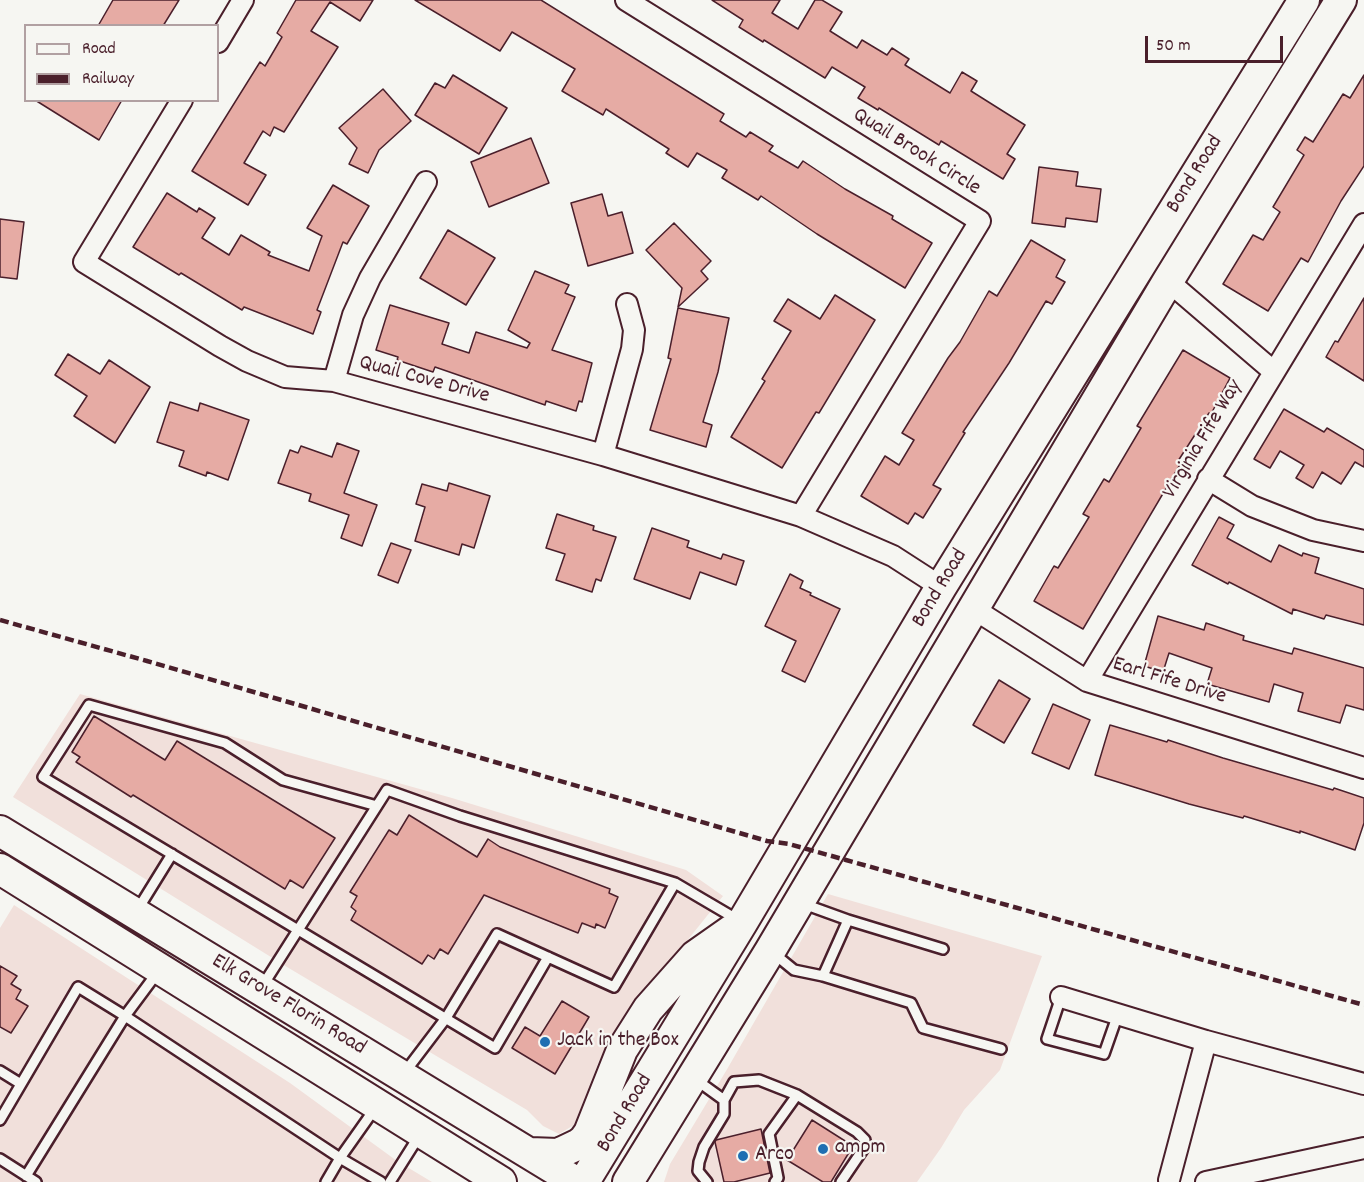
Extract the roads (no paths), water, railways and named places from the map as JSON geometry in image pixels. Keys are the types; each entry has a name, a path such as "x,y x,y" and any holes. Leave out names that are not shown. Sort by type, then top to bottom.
{"main road":[{"name":"Bond Road","path":"584,1182 742,923 941,587 1304,0"},
{"name":"Bond Road","path":"628,1182 799,903 1168,281 1341,0"},
{"path":"1168,281 1162,274 1161,259 1233,137 1241,103"},
{"path":"974,609 968,602 967,584 976,562 1051,437 1053,406"},
{"path":"870,784 878,744 899,696 940,624 941,587"},
{"name":"Elk Grove Florin Road","path":"0,831 576,1182"},
{"path":"10,875 73,894 115,917 135,914"},
{"name":"Elk Grove Florin Road","path":"10,875 501,1182"},
{"path":"530,1153 558,1154 584,1140 589,1133 622,1050 648,1009 695,956 742,923"},
{"path":"161,968 171,960 182,961 204,975 233,974"}],"street":[{"path":"219,40 243,0"},
{"name":"Quail Brook Circle","path":"626,0 980,221 801,516"},
{"name":"Quail Cove Drive","path":"181,102 84,262 247,361 285,377 333,381 603,455 801,516 892,556 941,587"},
{"path":"333,381 353,315 370,278 426,182"},
{"name":"Virginia Fife Way","path":"1087,681 1364,224"},
{"path":"1168,281 1273,371"},
{"path":"603,455 632,349 634,330 627,304"},
{"path":"1208,479 1252,506 1313,530 1364,541"},
{"name":"Earl Fife Drive","path":"974,609 1087,681 1364,768"},
{"path":"1061,997 1206,1041 1364,1084"},
{"path":"1165,1181 1206,1041"},
{"path":"1206,1182 1364,1148"}],"lane":[{"path":"377,806 283,780 225,743 90,705 43,777 495,1048 548,957"},
{"path":"260,990 387,790 460,816 675,883 742,923"},
{"path":"135,914 172,854"},
{"path":"403,1075 446,1018 497,934 614,987 675,883"},
{"path":"799,903 943,949"},
{"path":"823,976 848,920"},
{"path":"770,951 794,970 823,976 912,1003 923,1028 1001,1049"},
{"path":"26,1176 125,1016 161,968"},
{"path":"0,1120 78,987 340,1158 381,1182"},
{"path":"1061,997 1047,1039 1104,1054 1118,1014"},
{"path":"0,1071 21,1084"},
{"path":"692,1078 724,1100"},
{"path":"707,1182 698,1171 699,1162 704,1147 723,1114 724,1100 734,1082 759,1080 797,1095 857,1132 865,1140 864,1148 841,1182"},
{"path":"775,1182 778,1178 769,1134 797,1095"},
{"path":"326,1182 377,1105"},
{"path":"390,1182 421,1133"},
{"path":"0,1159 36,1182"}],"railway":[{"path":"0,620 767,841 789,844 1364,1005"}],"place":[{"name":"Jack in the Box","path":"545,1042"},
{"name":"ampm","path":"823,1149"},
{"name":"Arco","path":"743,1156"}]}
